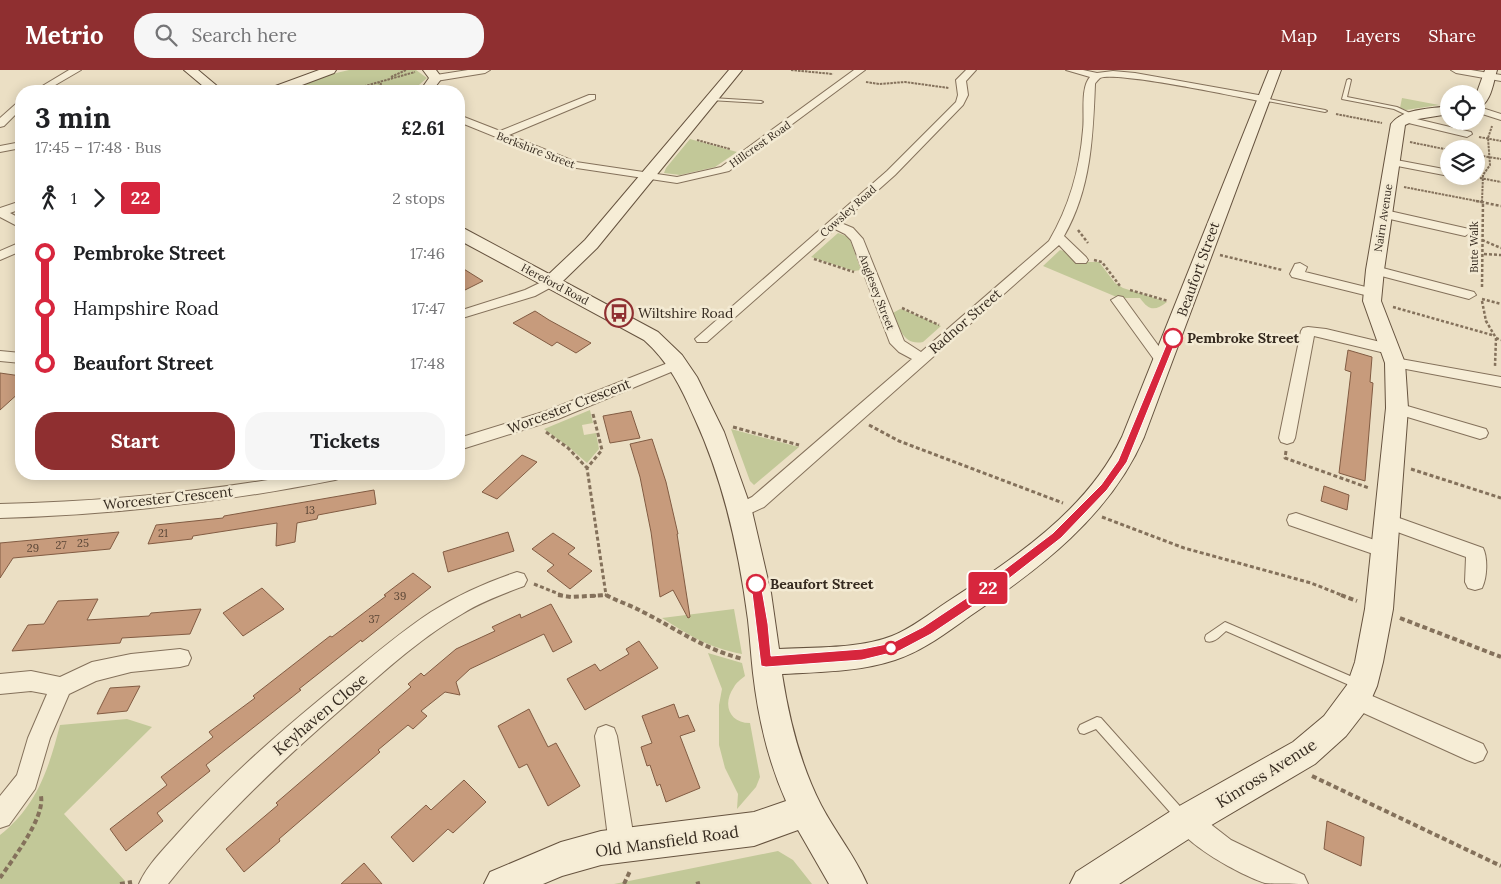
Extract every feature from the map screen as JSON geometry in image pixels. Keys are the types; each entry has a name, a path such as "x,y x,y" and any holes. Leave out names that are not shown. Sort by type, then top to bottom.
{"street":[{"path":"50,85 76,70"},
{"path":"190,70 209,85"},
{"path":"291,85 330,70"},
{"path":"428,73 485,70"},
{"path":"465,312 530,293 552,281 572,264 591,244 736,70"},
{"name":"Hillcrest Road","path":"646,177 677,180 725,169 860,70"},
{"name":"Cowsley Road","path":"702,339 891,173 960,102 963,95 961,80 971,70"},
{"path":"1071,70 1098,76 1122,74 1264,99"},
{"name":"Beaufort Street","path":"766,662 862,655 894,648 927,630 975,598 1057,536 1104,488 1122,462 1163,362 1204,250 1275,70"},
{"path":"1456,70 1494,74 1485,93"},
{"name":"Radnor Street","path":"740,510 758,502 1048,249 1068,218 1087,145 1090,83 1098,76"},
{"path":"500,135 592,97"},
{"path":"0,124 15,110"},
{"path":"1485,112 1498,116"},
{"path":"1402,125 1440,113"},
{"name":"Berkshire Street","path":"465,120 574,165 646,177"},
{"path":"1402,125 1433,127 1467,134"},
{"name":"Nairn Avenue","path":"1392,356 1373,297 1375,270 1385,214 1391,162 1402,125"},
{"path":"0,149 15,146"},
{"path":"1391,162 1440,172"},
{"path":"0,212 15,207"},
{"path":"0,212 15,221"},
{"path":"1385,214 1465,232"},
{"name":"Anglesey Street","path":"834,224 846,229 855,236 899,345 922,358"},
{"name":"Hereford Road","path":"465,236 552,281 651,336 671,353 678,364 708,420 725,463 740,510 761,614 766,662 782,744 806,811 833,861 849,884"},
{"path":"1058,236 1081,260"},
{"path":"0,256 15,249"},
{"path":"1298,270 1373,297"},
{"path":"1375,270 1469,295"},
{"path":"1118,300 1163,362"},
{"path":"1287,438 1308,331 1326,333 1392,356 1497,381"},
{"path":"0,356 15,357"},
{"name":"Kinross Avenue","path":"1088,884 1186,821 1304,753 1335,726 1359,693 1369,662 1379,609 1385,551 1397,408 1392,356"},
{"name":"Worcester Crescent","path":"465,442 531,422 678,364"},
{"path":"1397,408 1480,433"},
{"name":"Worcester Crescent","path":"0,511 67,509 191,498 299,480"},
{"path":"1389,508 1476,553 1475,582"},
{"path":"1296,520 1385,551"},
{"name":"Keyhaven Close","path":"152,884 171,860 258,768 306,724 406,642 434,622 470,600 517,580"},
{"path":"0,684 31,681 61,687 92,672 131,663 180,658"},
{"path":"0,816 27,781 39,738 61,687"},
{"path":"1359,693 1475,752"},
{"path":"606,736 622,845"},
{"name":"Old Mansfield Road","path":"502,884 561,859 601,848 754,829 806,811"},
{"path":"1186,821 1222,849 1295,884"}],"lane":[{"path":"1349,80 1344,98 1395,108 1402,125"},
{"path":"712,99 761,102"},
{"path":"1264,99 1325,111"},
{"path":"1210,638 1224,626 1359,693"},
{"path":"1084,729 1097,722 1186,821"}],"path":[{"path":"382,82 406,70"},
{"path":"370,85 428,73"},
{"path":"905,82 940,87"},
{"path":"377,83 380,85"},
{"path":"1325,111 1402,125 1440,145"},
{"name":"Bute Walk","path":"1485,169 1490,165 1488,138 1498,116"},
{"path":"1467,134 1501,141"},
{"path":"681,136 747,154"},
{"path":"1485,156 1501,159"},
{"path":"1485,179 1501,182"},
{"path":"1389,184 1482,204 1501,206"},
{"name":"Bute Walk","path":"1483,185 1485,195 1482,204 1481,240 1484,254 1482,299 1486,321 1496,338"},
{"path":"1068,218 1091,247"},
{"path":"1481,240 1501,248"},
{"path":"1204,250 1298,270"},
{"path":"1096,254 1124,292 1118,300"},
{"path":"1484,254 1501,255"},
{"path":"799,255 835,265 872,280"},
{"path":"1081,260 1102,262"},
{"path":"1129,290 1185,305"},
{"path":"879,297 953,332"},
{"path":"1373,297 1493,335"},
{"path":"1497,381 1496,338 1501,340"},
{"path":"587,468 602,450 589,400"},
{"path":"856,418 899,442 1184,548 1311,583 1501,657"},
{"path":"708,420 819,450"},
{"path":"531,422 568,448 587,468 606,595"},
{"path":"1287,438 1285,458 1389,508"},
{"path":"1393,463 1501,498"},
{"path":"517,580 537,585 565,596 590,597 606,595 641,611 719,654 766,662"},
{"path":"1285,764 1501,866"},
{"path":"0,878 14,857 42,803 42,798 39,796 20,792"}],"green space":[{"path":"349,70 416,70 427,78 419,85 304,85 332,74"},
{"path":"1402,98 1439,105 1406,110 1400,108"},
{"path":"690,139 737,152 715,167 680,175 664,173"},
{"path":"838,233 849,237 861,270 854,271 811,257"},
{"path":"1060,250 1067,252 1075,262 1099,262 1115,283 1123,288 1167,302 1159,307 1152,308 1146,305 1140,298 1119,298 1043,266"},
{"path":"900,309 941,326 923,342 911,341 903,334 893,313"},
{"path":"590,410 593,423 582,425 584,435 596,433 599,449 587,463 544,429"},
{"path":"731,429 799,447 754,485 750,481"},
{"path":"734,609 742,654 719,648 700,640 662,618"},
{"path":"708,653 742,663 745,676 730,693 728,706 737,720 750,723 760,777 756,787 737,809 738,794 725,768 719,745 719,705 722,689"},
{"path":"127,719 152,727 64,814 125,881 123,884 0,884 0,835 23,812 40,785 60,725"},
{"path":"778,851 793,860 812,884 614,884"}],"building":[{"path":"465,270 483,281 465,290"},
{"path":"535,311 591,343 576,353 557,342 552,346 513,323"},
{"path":"1348,350 1372,357 1370,382 1373,383 1365,481 1339,473 1351,372 1345,370"},
{"path":"0,373 15,375 15,396 0,410"},
{"path":"631,411 640,438 610,443 603,416"},
{"path":"652,439 666,482 678,534 690,617 688,618 673,590 660,597 651,532 640,477 630,444"},
{"path":"522,455 537,462 497,499 482,492"},
{"path":"1324,486 1349,495 1347,510 1321,501"},
{"path":"374,490 376,504 318,515 317,519 297,523 295,542 276,546 277,523 193,536 192,539 148,544 156,525 223,518 224,516"},
{"path":"119,532 110,549 13,558 0,578 0,543"},
{"path":"508,532 514,551 448,572 443,552"},
{"path":"553,533 575,548 568,554 592,571 570,589 547,571 554,565 532,549"},
{"path":"413,573 431,587 299,689 301,690 206,765 210,771 157,813 163,821 126,851 110,829 167,785 161,777 213,737 209,732 255,698 253,696 330,636 332,637 386,596 384,595"},
{"path":"262,588 284,609 243,636 223,613"},
{"path":"98,599 87,620 149,616 151,613 201,609 190,634 122,638 120,643 12,651 28,625 44,624 58,601"},
{"path":"551,604 572,642 553,652 544,634 470,669 456,682 460,695 445,692 421,711 427,716 413,729 408,725 378,750 380,752 279,839 280,841 244,872 226,849 278,805 276,803 411,687 408,684 421,673 424,676 456,649 495,631 492,627 520,614 521,618"},
{"path":"639,641 658,668 585,710 567,679 595,664 600,671 629,654 626,649"},
{"path":"140,686 127,711 97,714 110,688"},
{"path":"674,704 679,718 688,715 695,731 680,736 700,788 666,802 660,784 657,786 650,765 647,766 641,747 652,743 642,716"},
{"path":"529,709 548,747 556,743 580,786 548,806 527,764 519,768 498,726"},
{"path":"464,780 486,802 453,833 448,829 413,862 391,837 426,805 431,810"},
{"path":"1327,821 1364,837 1361,866 1324,849"},
{"path":"364,863 382,884 341,884"}],"bus line":[{"name":"22","path":"756,584 763,624 766,662 862,655 894,648 927,630 975,598 1057,536 1104,488 1122,462 1173,338"}],"place":[{"name":"Wiltshire Road","path":"619,313"},
{"name":"Pembroke Street","path":"1173,338"},
{"name":"Beaufort Street","path":"756,584"}]}
